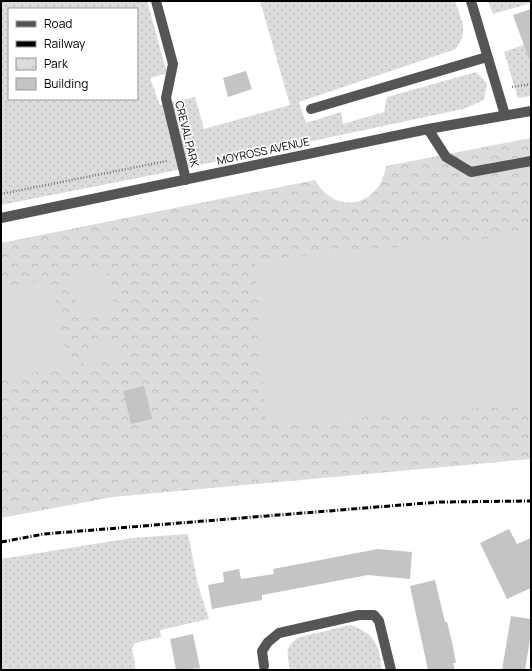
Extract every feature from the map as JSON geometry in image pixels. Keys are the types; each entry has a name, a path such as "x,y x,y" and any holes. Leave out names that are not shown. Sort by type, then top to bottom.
{"street":[{"name":"CREVAL PARK","path":"156,1 173,64 166,98 186,180"},
{"path":"471,1 505,115"},
{"path":"311,110 488,57"},
{"name":"MOYROSS AVENUE","path":"1,218 428,129 531,111"},
{"path":"428,129 446,157 471,172 531,161"},
{"path":"264,666 262,651 268,642 279,633 359,615 374,615 379,621 391,670"}],"path":[{"path":"1,194 182,159"}],"green space":[{"path":"1,1 147,1 167,73 150,78 160,105 195,97 204,129 290,105 260,1 455,1 463,26 462,36 456,49 299,102 306,123 341,112 343,124 384,112 387,97 476,72 487,83 484,100 463,109 158,174 1,205"},
{"path":"488,1 531,1 531,3 493,14"},
{"path":"531,42 531,96 518,98 504,52"},
{"path":"531,138 531,459 113,497 1,518 1,243 315,180 324,191 334,199 345,202 356,202 366,198 375,191 382,180 386,166"},
{"path":"530,235 531,404 266,425 255,260"},
{"path":"105,267 116,311 81,320 70,275"},
{"path":"51,279 68,366 1,379 1,289"},
{"path":"117,342 120,359 84,366 81,349"},
{"path":"188,534 198,585 209,619 160,630 161,637 135,643 132,648 136,670 1,670 1,559 132,538"},
{"path":"350,625 365,632 374,641 379,654 382,670 290,670 288,650 291,643 295,640 300,637"}],"building":[{"path":"531,9 531,59 529,59 513,15"},
{"path":"246,71 252,89 228,97 223,78"},
{"path":"144,386 152,419 131,424 123,391"},
{"path":"509,529 517,544 531,538 531,588 507,599 480,543"},
{"path":"378,549 412,552 410,579 368,575 262,595 262,600 212,609 208,585 224,582 223,572 239,569 241,579 274,574 273,569"},
{"path":"435,580 445,622 447,622 452,642 456,663 453,663 455,670 428,670 410,586"},
{"path":"511,616 531,619 531,634 525,670 502,670"},
{"path":"193,634 200,668 176,670 170,639"}],"railway":[{"path":"1,542 44,534 439,502 531,501"}]}
